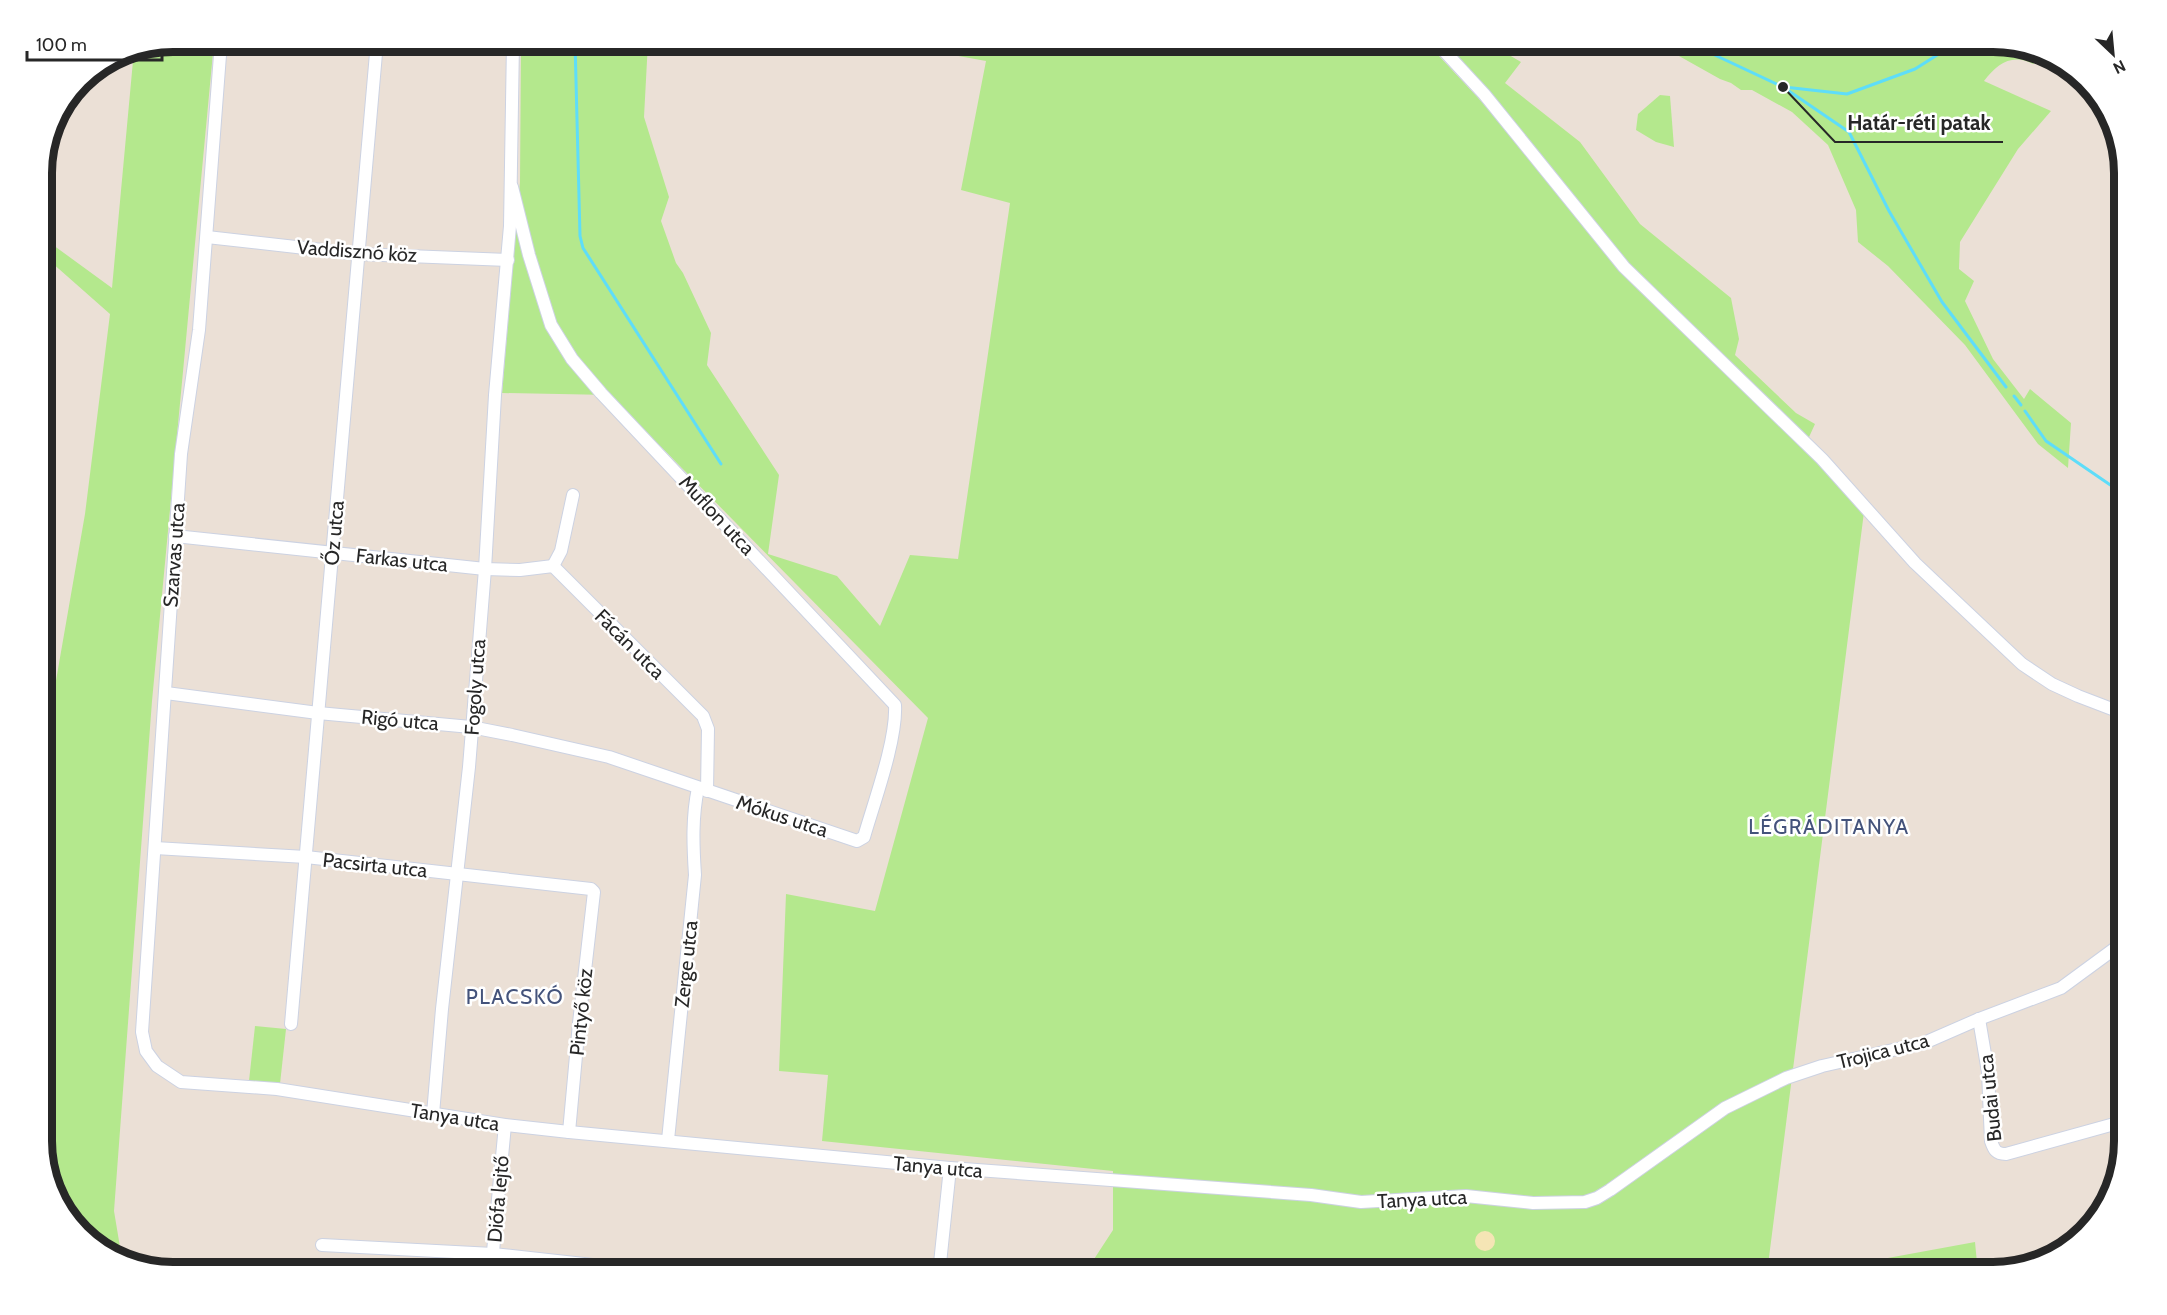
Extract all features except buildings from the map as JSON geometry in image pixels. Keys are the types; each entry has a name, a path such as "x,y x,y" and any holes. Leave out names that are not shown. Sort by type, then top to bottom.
{"street":[{"name":"Szarvas utca","path":"157,1066 146,1051 142,1032 181,454 200,330 220,52"},
{"name":"Őz utca","path":"291,1024 376,52"},
{"name":"Muflon utca","path":"508,260 512,187 513,52"},
{"path":"1445,52 1484,94 1624,267 1802,438 1916,563 2022,664 2052,684 2114,710"},
{"name":"Muflon utca","path":"512,187 529,255 551,325 572,358 601,393 895,705 896,714 888,752 864,837"},
{"name":"Vaddisznó köz","path":"207,237 358,254 508,260"},
{"name":"Fogoly utca","path":"433,1114 442,1009 469,767 485,569 495,395 508,260"},
{"path":"485,569 520,570 553,566 561,551 573,495"},
{"name":"Farkas utca","path":"175,536 485,569"},
{"name":"Fácán utca","path":"553,566 702,716 708,729 709,782 703,790"},
{"name":"Rigó utca","path":"166,693 318,712 471,727 609,758 703,790"},
{"name":"Mókus utca","path":"703,790 858,840 864,837"},
{"name":"Zerge utca","path":"668,1140 695,874 694,805 703,790"},
{"name":"Pacsirta utca","path":"155,848 306,857 591,889 594,892"},
{"name":"Pintyő köz","path":"569,1132 594,892"},
{"name":"Trojica utca","path":"1703,1125 1725,1108 1786,1078 1822,1066 1924,1043 2061,988 2114,949"},
{"name":"Budai utca","path":"1979,1019 1988,1072 1991,1141 1994,1151 1999,1154 2015,1153 2114,1124"},
{"name":"Tanya utca","path":"157,1066 181,1082 277,1089 505,1125 950,1168 1311,1195 1361,1203 1466,1196 1533,1203 1585,1202 1610,1190 1703,1125"},
{"name":"Diófa lejtő","path":"492,1262 505,1125"},
{"path":"940,1262 950,1168"},
{"path":"322,1245 493,1254 565,1262"}],"green space":[{"path":"174,52 213,52 152,701 114,1211 120,1250 88,1227 69,1202 59,1180 53,1149 53,698 85,514 110,314 53,264 53,245 112,288 133,60"},
{"path":"521,52 647,52 644,117 669,197 661,221 676,263 711,333 707,365 779,475 768,554 837,576 880,626 910,555 958,559 1010,203 961,190 986,61 936,52 1435,52 1563,189 1451,52 1504,52 1521,62 1505,83 1580,142 1640,224 1731,298 1739,339 1735,355 1796,413 1815,424 1804,448 1864,512 1768,1262 1092,1262 1113,1230 1113,1171 822,1141 828,1075 779,1071 786,894 875,911 928,718 610,395 502,393 520,182"},
{"path":"1672,52 1994,52 2037,61 2033,64 2018,60 2005,62 1984,81 2051,111 2018,149 1960,242 1959,269 1974,281 1965,301 1993,359 2024,399 2030,389 2071,423 2068,468 2038,444 1965,345 1888,266 1858,242 1856,210 1828,145 1792,112 1752,90 1741,90"},
{"path":"1660,95 1670,96 1674,147 1656,142 1636,130 1638,114"},
{"path":"255,1026 286,1029 280,1084 249,1081"},
{"path":"1975,1242 1977,1262 1866,1262"}],"sand":[{"path":"1481,1231 1489,1231 1495,1237 1495,1245 1489,1251 1481,1251 1475,1245 1475,1237"}],"waterway":[{"path":"575,52 580,236 583,248 721,464"},
{"path":"1708,52 1783,87 1849,132 1889,211 1942,302 2006,387"},
{"path":"1784,87 1847,94 1915,69 1942,52"},
{"path":"2014,396 2021,405"},
{"path":"2025,411 2046,441 2114,487"}],"place":[{"name":"Határ-réti patak","path":"1783,87"}],"district":[{"name":"LÉGRÁDITANYA","path":"1829,826"},
{"name":"PLACSKÓ","path":"515,996"}]}
